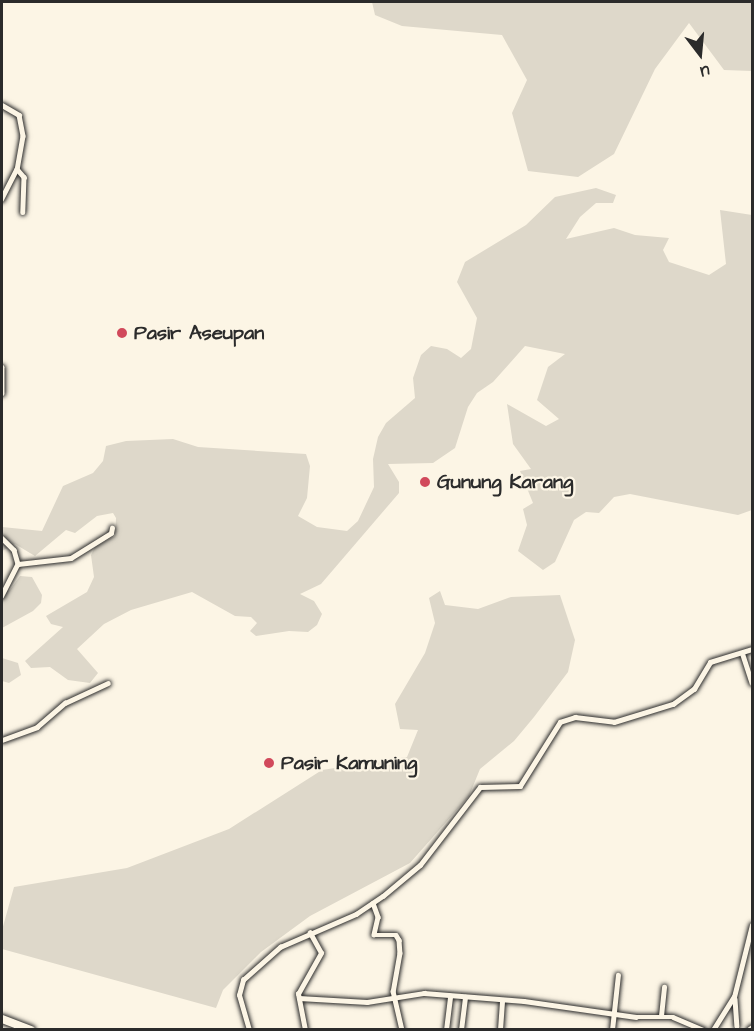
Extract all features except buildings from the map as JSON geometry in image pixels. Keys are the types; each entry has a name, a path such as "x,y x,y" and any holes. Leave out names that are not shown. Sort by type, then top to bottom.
{"highway":[{"path":"2,1019 31,1029"}],"street":[{"path":"2,105 21,118 22,146 17,169 2,199"},
{"path":"17,169 24,177 23,212"},
{"path":"2,367 2,393"},
{"path":"18,564 71,558 111,532 112,528"},
{"path":"2,538 14,550 18,564 2,596"},
{"path":"249,1029 239,985 280,947 373,903 420,865 480,788 512,789 524,782 560,722 575,717 614,722 673,704 694,689 710,662 743,655 753,649"},
{"path":"743,655 753,683"},
{"path":"2,740 37,728 65,703 108,683"},
{"path":"373,903 378,917 374,935 396,935 399,940 394,995 402,1029"},
{"path":"713,1029 735,997 750,953 753,925"},
{"path":"305,1029 298,994 321,954 310,933"},
{"path":"612,1029 618,975"},
{"path":"661,1016 664,987"},
{"path":"299,998 367,1002 394,995 465,997 677,1018 704,1029"},
{"path":"446,1029 450,996"},
{"path":"461,1029 465,997"},
{"path":"735,997 737,1026"},
{"path":"500,1029 502,1002"},
{"path":"748,1029 753,1027"}],"shaded area":[{"path":"372,2 752,2 752,71 724,70 689,23 655,69 614,154 578,177 528,171 512,113 527,80 502,35 402,26 375,15"},
{"path":"596,188 616,195 613,203 596,203 580,217 566,239 614,228 635,235 669,238 663,250 669,262 709,275 726,264 720,210 752,215 752,510 738,515 630,494 614,497 599,513 586,512 574,520 555,562 543,570 518,551 527,525 523,509 533,503 520,471 531,469 513,444 507,404 546,426 559,419 537,400 548,367 565,354 525,346 493,382 477,393 468,407 455,448 433,463 388,464 399,482 399,493 321,584 300,594 314,601 322,614 317,625 308,632 289,631 256,636 250,631 257,623 251,617 235,616 192,592 131,610 104,624 77,649 98,673 90,683 68,680 50,667 31,668 25,661 63,627 51,624 46,616 87,592 94,577 91,555 95,547 115,536 116,518 113,513 97,516 75,533 66,530 35,556 15,544 2,551 2,527 42,531 63,486 93,473 103,461 106,446 126,441 173,439 198,447 306,454 310,466 307,498 298,516 317,527 347,531 358,521 374,487 373,459 378,437 386,423 415,398 413,378 421,355 431,346 447,349 461,358 471,349 477,318 457,282 465,262 526,225 555,197"},
{"path":"20,576 32,577 42,595 41,603 33,611 2,628 2,593 10,590"},
{"path":"440,591 445,605 478,609 511,597 560,595 575,640 568,672 514,741 480,769 469,796 410,863 310,916 261,952 223,990 216,1008 2,949 2,930 14,887 127,868 229,829 322,770 407,757 418,730 400,729 395,704 425,653 435,623 429,598"},
{"path":"2,658 18,663 21,675 9,683 2,681"}],"place":[{"name":"Pasir Aseupan","path":"122,333"},
{"name":"Gunung Karang","path":"425,482"},
{"name":"Pasir Kamuning","path":"269,763"}]}
